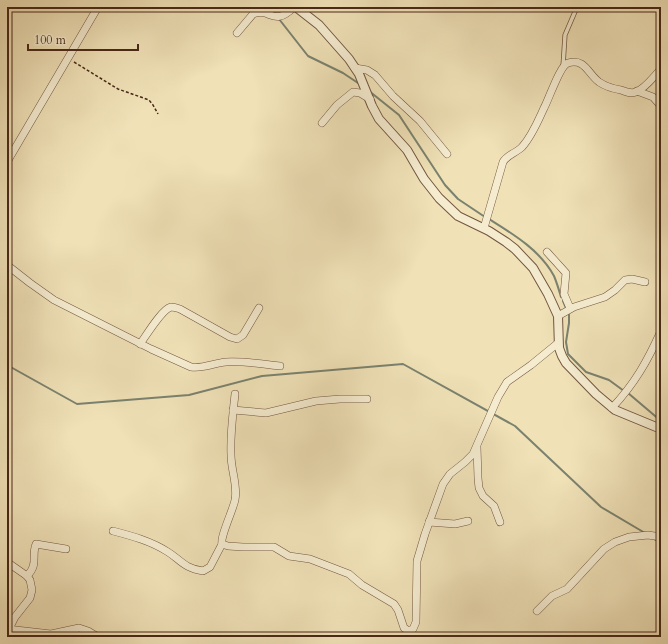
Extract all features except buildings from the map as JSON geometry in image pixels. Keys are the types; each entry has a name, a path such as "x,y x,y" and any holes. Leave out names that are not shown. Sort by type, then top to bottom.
{"street":[{"path":"7,162 69,59 98,7"},
{"path":"237,33 253,14 261,13 278,17 284,15 295,7 311,18 327,33 355,68 380,119 407,150 424,179 439,198 458,216 484,228 506,242 526,260 539,277 558,316 558,343 566,363 612,408 661,429"},
{"path":"484,228 503,162 506,158 516,153 528,140 548,101 563,66 570,62 582,63 596,79 605,85 630,92 637,91 653,96 661,106"},
{"path":"355,68 366,70 375,75 393,96 418,118 447,154"},
{"path":"637,91 661,69"},
{"path":"322,123 337,105 353,92 360,93 370,100"},
{"path":"547,252 566,273 564,294 570,308"},
{"path":"7,265 54,300 140,344 195,368 235,362 280,366"},
{"path":"558,316 570,308 605,297 625,280 629,279 645,282"},
{"path":"140,344 160,316 169,307 180,309 230,337 237,339 243,335 259,308"},
{"path":"612,408 636,380 651,355 661,331"},
{"path":"222,544 243,547 274,547 289,556 310,560 348,574 362,585 394,604 398,610 404,628 409,631 413,629 416,622 417,561 429,522 446,478 469,459 477,446 498,396 508,382 532,365 558,343"},
{"path":"113,531 152,544 168,552 189,568 203,571 210,567 222,544 221,538 230,517 235,496 230,451 235,394"},
{"path":"234,410 266,413 316,401 367,399"},
{"path":"477,446 479,488 483,496 494,506 500,522"},
{"path":"429,522 455,524 468,521"},
{"path":"537,611 552,596 567,589 604,549 615,542 629,537 648,535 661,537"},
{"path":"27,576 34,567 34,547 36,544 66,549"},
{"path":"7,562 27,576 32,587 32,595 15,617 8,629 51,634 79,628 84,629 98,637"}],"lane":[{"path":"563,66 565,35 577,7"}],"path":[{"path":"69,59 118,89 149,100 158,114"}],"waterway":[{"path":"269,7 275,14"},
{"path":"279,19 308,56 343,73 361,85"},
{"path":"369,91 399,115 445,185 458,199 485,217"},
{"path":"489,219 534,250 554,276 561,297"},
{"path":"563,301 569,315 566,342 568,354 586,372 609,380 624,391"},
{"path":"7,365 77,404 189,395 262,376 403,364 515,426 601,507 645,533"},
{"path":"628,393 661,421"},
{"path":"654,539 661,543"}],"railway":[{"path":"7,17 13,7"}]}
